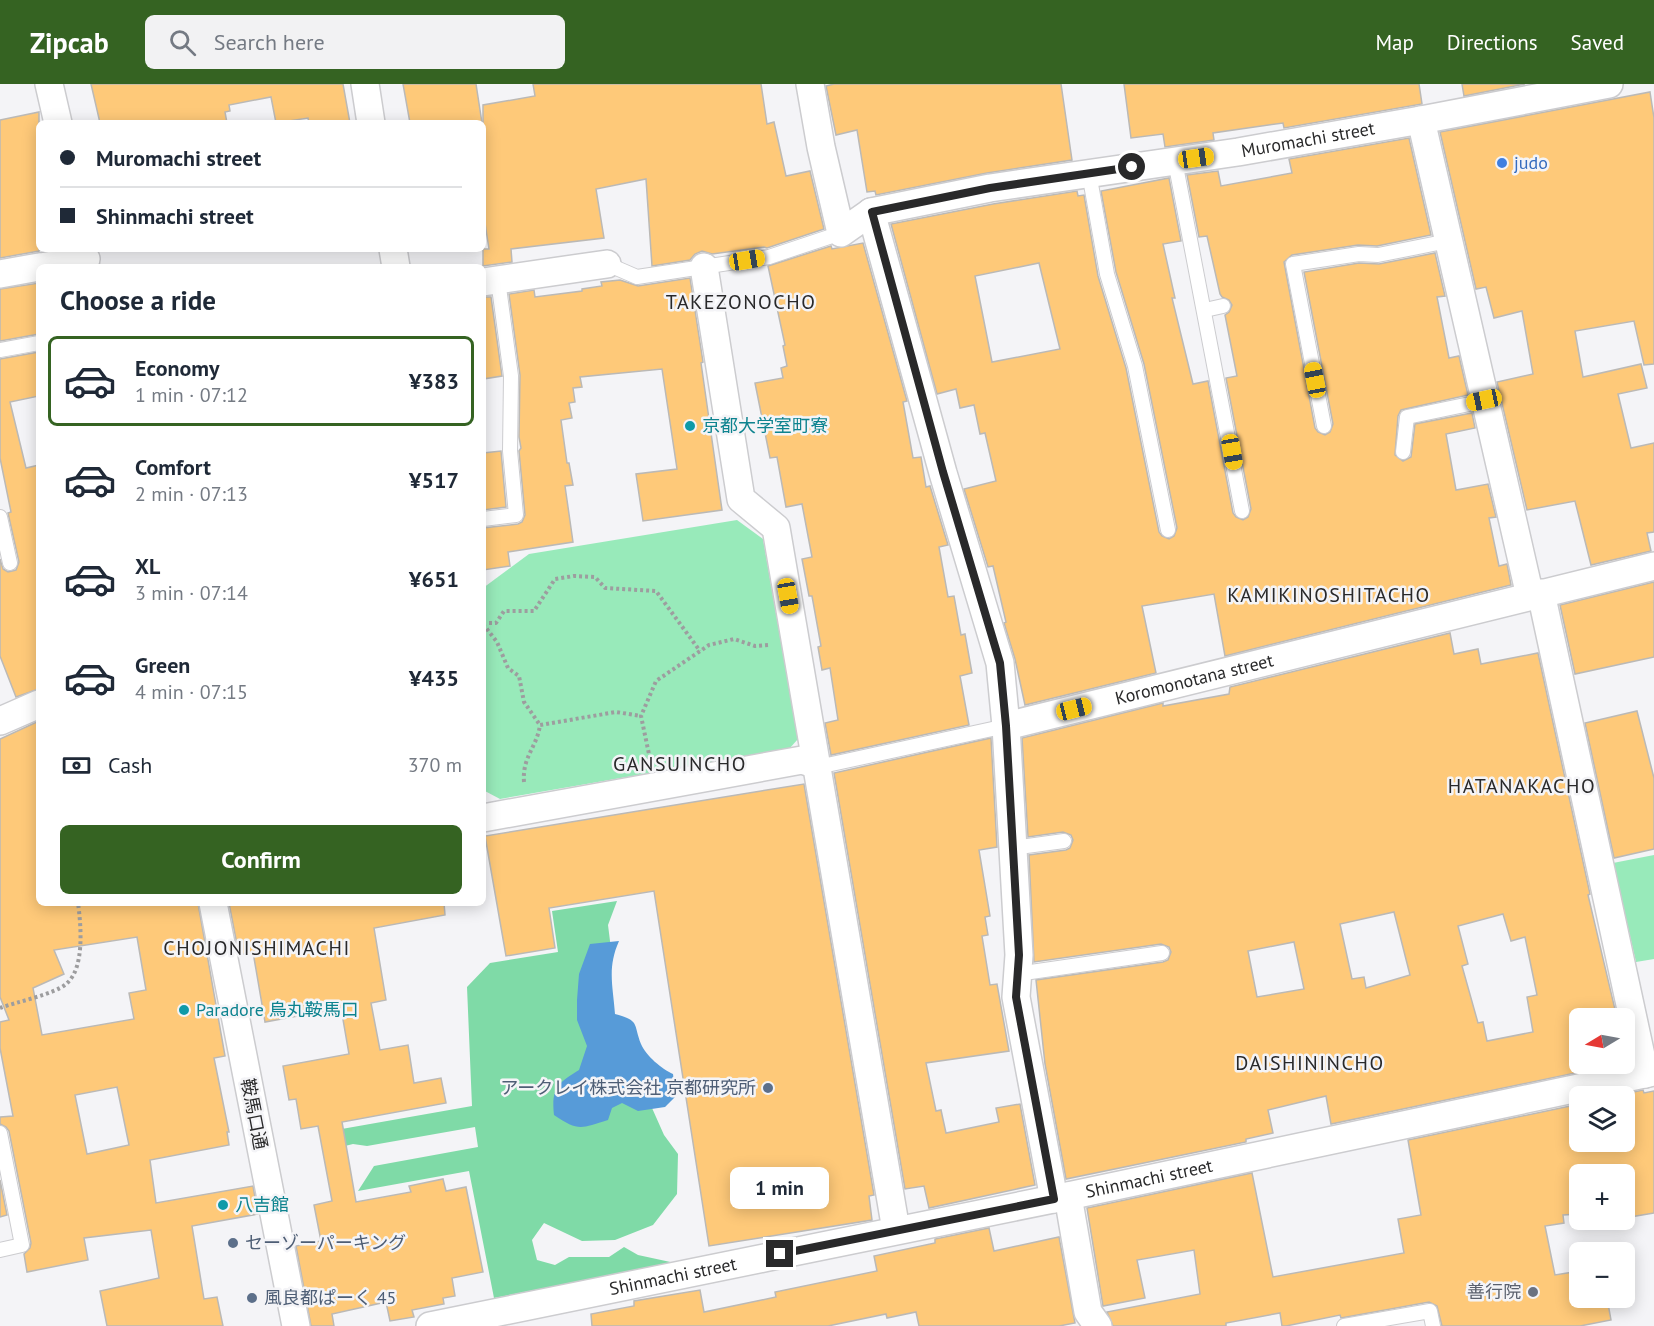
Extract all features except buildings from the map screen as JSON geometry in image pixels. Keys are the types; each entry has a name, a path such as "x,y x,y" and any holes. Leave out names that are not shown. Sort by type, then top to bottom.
{"street":[{"path":"49,84 57,120"},
{"path":"364,84 370,120"},
{"path":"810,84 821,147 841,233"},
{"name":"Muromachi street","path":"841,233 872,212 990,188 1175,161 1421,120 1595,85"},
{"path":"1421,120 1484,400 1535,594 1650,1073"},
{"path":"872,212 943,472 1000,663 1006,726 1019,955 1016,997 1088,1312 1098,1326"},
{"path":"55,264 86,258"},
{"name":"Muromachi street","path":"490,281 607,264"},
{"path":"704,267 741,499 776,528 896,1230"},
{"path":"0,274 36,268"},
{"name":"Koromonotana street","path":"1006,726 1654,566"},
{"path":"0,721 36,706"},
{"name":"Koromonotana street","path":"486,817 802,760 817,765"},
{"name":"鞍馬口通","path":"214,906 296,1326"},
{"name":"Shinmachi street","path":"430,1326 1061,1198 1650,1073"}],"lane":[{"path":"1175,161 1242,511"},
{"path":"1089,173 1107,274 1136,366 1168,530"},
{"name":"Muromachi street","path":"607,264 637,277 769,257 841,233"},
{"path":"1324,426 1293,264 1359,254 1378,255 1448,241"},
{"path":"486,519 516,514 510,451 511,376 490,281"},
{"path":"1205,310 1223,306"},
{"path":"0,351 36,344"},
{"path":"1403,452 1407,417 1484,400"},
{"path":"1228,432 1244,430"},
{"path":"0,517 10,563"},
{"name":"Koromonotana street","path":"817,765 827,765 1006,726"},
{"path":"1012,848 1064,841"},
{"path":"1017,974 1162,953"},
{"path":"0,1133 22,1245 0,1250"},
{"path":"1344,1326 1430,1311 1433,1326"}],"path":[{"path":"486,624 496,623 504,611 534,611 555,579 574,576 595,577 605,588 656,591 700,651"},
{"path":"486,628 498,642 508,668 519,676 524,702 540,725 538,738 530,750 523,770 529,809"},
{"path":"656,786 641,716 656,681 709,645 734,639 755,646 774,644"},
{"path":"540,725 616,712 641,716"},
{"path":"0,1008 54,990 65,985 73,976 79,954 78,906"}],"green space":[{"path":"737,520 763,539 798,739 789,749 500,799 486,792 486,586 529,554"},
{"path":"1654,855 1654,959 1636,962 1613,863"},
{"path":"617,901 608,925 611,949 588,1024 588,1096 652,1108 664,1135 678,1154 677,1194 653,1225 615,1240 582,1241 544,1223 532,1240 537,1260 555,1265 569,1257 609,1257 624,1247 638,1255 675,1263 494,1298 469,1171 358,1191 374,1166 478,1147 475,1127 367,1146 353,1144 341,1147 336,1130 472,1106 467,987 490,963 558,952 552,911"}],"water":[{"path":"619,941 612,969 615,1014 632,1021 641,1044 650,1057 673,1074 676,1096 665,1107 638,1111 622,1103 612,1108 608,1120 585,1127 574,1126 554,1115 553,1106 555,1092 561,1083 579,1070 587,1046 577,1020 579,974 590,944"}],"place":[{"name":"judo","path":"1502,163"},
{"name":"京都大学室町寮","path":"690,426"},
{"name":"Paradore 烏丸鞍馬口","path":"184,1010"},
{"name":"アークレイ株式会社 京都研究所","path":"768,1088"},
{"name":"八吉館","path":"223,1205"},
{"name":"セーゾーパーキング","path":"233,1243"},
{"name":"善行院","path":"1533,1292"},
{"name":"風良都ぱーく 45","path":"252,1298"}],"district":[{"name":"TAKEZONOCHO","path":"741,302"},
{"name":"KAMIKINOSHITACHO","path":"1329,595"},
{"name":"GANSUINCHO","path":"680,764"},
{"name":"HATANAKACHO","path":"1522,786"},
{"name":"CHOJONISHIMACHI","path":"257,948"},
{"name":"DAISHININCHO","path":"1310,1063"}],"route":[{"path":"780,1254 1054,1199 1016,997 1019,955 1006,726 1000,663 943,472 872,212 990,188 1132,167"}]}
